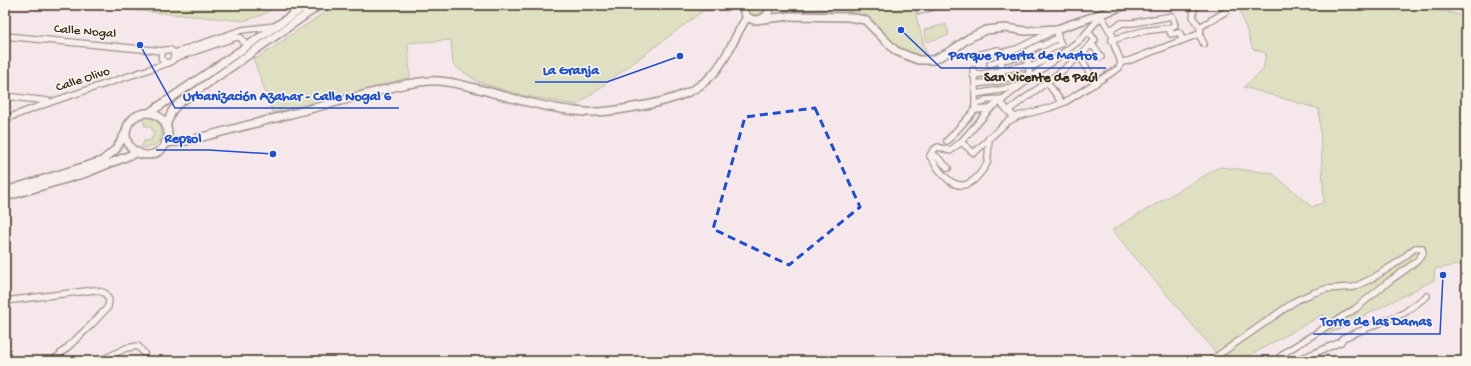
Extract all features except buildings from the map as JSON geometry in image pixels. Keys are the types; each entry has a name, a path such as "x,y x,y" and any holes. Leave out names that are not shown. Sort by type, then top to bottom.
{"main road":[{"path":"5,190 102,161 116,149 131,120 136,116 149,113 307,5"},
{"path":"5,197 86,173 138,152 151,154 162,148 167,136 166,126 172,111 178,104 320,5"},
{"path":"743,5 744,13 747,17 755,20 786,16 848,17 865,20 896,51 918,60 933,60 951,51 969,38 986,30 1006,28 1026,31 1057,29 1127,5"},
{"path":"763,19 769,13 770,5"},
{"path":"770,5 775,11 786,16"},
{"path":"165,143 187,141 406,84 421,82 438,81 459,84 547,106 584,112 616,111 660,102 679,97 702,85 714,74 727,56 739,29 747,17"},
{"path":"149,113 160,118 166,126"},
{"path":"126,132 129,144 138,152"}],"street":[{"path":"685,5 723,5"},
{"path":"920,11 940,5"},
{"path":"1011,5 1012,8 1030,5"},
{"path":"1201,5 1195,7 1192,15 1193,20 1200,30 1204,44"},
{"path":"1121,62 1128,61 1183,40 1225,12 1230,5"},
{"path":"961,142 974,153 1008,122 1015,118 1062,103 1119,68 1121,62 1112,40 1113,36 1110,30 1107,11"},
{"path":"930,156 933,150 938,147 950,151 961,142 990,109 1021,85 1030,76 1080,40 1107,11"},
{"path":"1110,30 1122,23 1132,23 1172,16 1175,25 1168,28 1143,31 1112,40"},
{"path":"174,56 172,50 167,49 161,54 161,59 168,63 172,61 174,56 242,30 275,26"},
{"path":"1168,28 1171,34 1179,32 1183,40"},
{"path":"1027,58 1040,44 1042,46 1058,38 1057,29"},
{"path":"947,141 975,110 975,84 973,73 1002,70 1027,58 1057,29"},
{"path":"1008,111 1075,61 1095,40 1088,32"},
{"name":"Calle Nogal","path":"5,36 163,51"},
{"path":"174,56 237,37 241,38 247,46"},
{"path":"1090,46 1094,47 1101,57"},
{"path":"978,55 998,50 1001,53 1017,49 1027,58 1030,76"},
{"path":"1001,53 1001,80"},
{"path":"1080,55 1095,84"},
{"path":"990,64 1000,60 1027,58 1047,59"},
{"name":"Calle Olivo","path":"5,118 168,63"},
{"path":"975,84 1030,76"},
{"path":"1046,82 1062,103"},
{"path":"975,94 1021,85"},
{"path":"5,96 51,102"},
{"path":"976,104 984,102 985,100 1001,100"},
{"path":"1001,100 1008,111 1015,118"},
{"path":"975,110 990,109"},
{"path":"930,156 937,167 954,184 962,186 971,182 985,168 989,138"},
{"path":"930,156 936,156 948,168"},
{"path":"1210,361 1297,300 1326,289 1354,287 1373,278 1398,262 1415,248 1422,248 1423,253 1416,262 1388,282 1355,309 1286,351 1280,357 1280,361"},
{"path":"5,301 95,290 105,293 109,300 108,307 53,361"},
{"path":"1295,361 1341,342 1343,338 1404,313 1427,296"},
{"path":"100,361 126,348 138,346 144,353"}],"highlighted area":[{"path":"815,108 860,207 789,265 713,229 745,117"}],"green space":[{"path":"78,5 278,5 265,14 244,21"},
{"path":"335,5 677,5 685,9 704,10 577,105 520,95 477,81 453,65 451,40 408,43 410,77 273,113 253,58 259,57"},
{"path":"746,5 765,5 763,12 755,15 749,13"},
{"path":"776,5 874,5 877,8 885,9 895,5 913,5 927,55 919,56 905,52 894,44 872,20 859,14 838,10 785,11 780,10"},
{"path":"1251,5 1424,5 1466,17 1466,264 1435,269 1434,280 1325,336 1324,314 1240,361 1223,361 1112,230 1219,167 1272,173 1312,207 1324,202 1319,109 1244,87 1263,70 1266,53 1253,49 1240,11"},
{"path":"946,24 949,35 927,42 924,30"},
{"path":"142,118 151,118 157,121 162,132 157,144 150,147 141,147 144,141 151,140 154,133 151,127 145,126"}],"place":[{"name":"Parque Puerta de Martos","path":"901,30"},
{"name":"Urbanización Azahar - Calle Nogal 6","path":"140,45"},
{"name":"La Granja","path":"680,56"},
{"name":"Repsol","path":"273,154"},
{"name":"Torre de las Damas","path":"1443,275"}],"district":[{"name":"San Vicente de Paúl","path":"1041,78"}]}
